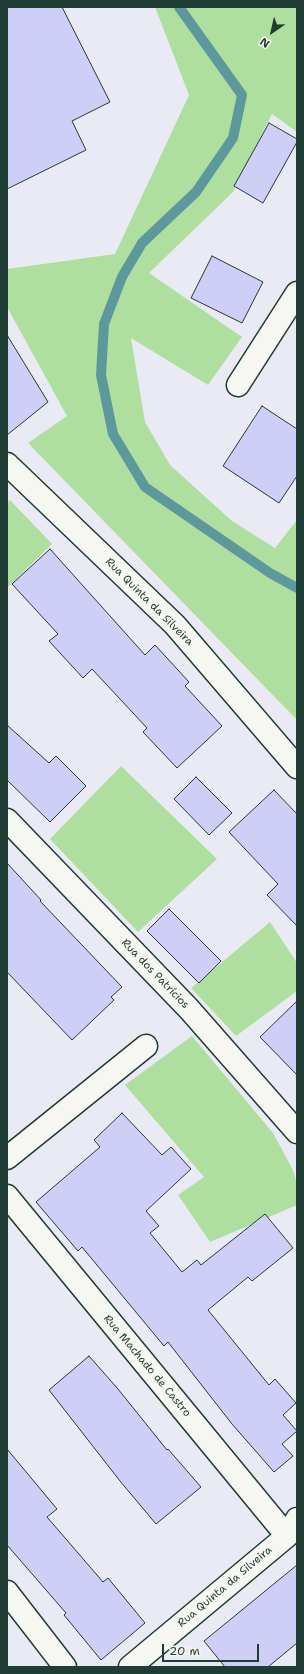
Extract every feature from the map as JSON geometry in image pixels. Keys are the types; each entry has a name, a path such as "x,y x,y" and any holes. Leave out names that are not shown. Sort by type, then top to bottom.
{"street":[{"path":"238,385 297,293"},
{"name":"Rua Quinta da Silveira","path":"7,464 175,625 297,767"},
{"name":"Rua dos Patrícios","path":"7,820 189,1009 297,1132"},
{"path":"7,1158 146,1046"},
{"name":"Rua Machado de Castro","path":"7,1196 292,1527"},
{"name":"Rua Quinta da Silveira","path":"130,1667 292,1527"},
{"path":"7,1592 65,1667"}],"green space":[{"path":"155,7 297,7 297,132 272,114 233,192 149,273 242,337 208,385 131,338 145,422 170,465 232,521 275,548 297,520 297,720 28,443 67,416 7,307 7,269 115,254 189,95"},
{"path":"10,500 52,544 7,588 7,503"},
{"path":"121,766 217,859 138,932 50,839"},
{"path":"270,922 297,963 297,991 236,1036 191,988"},
{"path":"192,1036 273,1133 293,1170 297,1184 297,1205 210,1242 178,1195 204,1177 125,1085"}],"building":[{"path":"7,7 62,7 110,102 72,121 86,150 7,189"},
{"path":"269,123 297,139 297,142 263,203 234,186"},
{"path":"212,256 263,282 242,323 191,298"},
{"path":"7,335 48,402 7,435"},
{"path":"262,406 297,429 297,476 279,503 223,466"},
{"path":"50,549 145,655 155,645 189,682 185,686 222,726 177,768 143,732 147,728 92,669 83,678 49,641 58,634 12,584"},
{"path":"7,725 49,763 56,756 86,786 50,822 7,780"},
{"path":"196,777 232,813 209,835 174,799"},
{"path":"274,790 297,814 297,926 267,895 278,884 229,832"},
{"path":"7,863 41,900 40,901 122,987 111,997 114,1000 72,1040 7,972"},
{"path":"169,909 221,961 199,983 147,931"},
{"path":"297,1001 297,1075 260,1037"},
{"path":"122,1113 162,1155 171,1147 191,1169 146,1211 159,1226 150,1233 182,1272 197,1260 201,1265 265,1214 293,1248 252,1281 248,1277 208,1310 269,1385 275,1379 296,1403 283,1415 297,1431 282,1444 293,1456 274,1472 232,1424 168,1342 164,1346 82,1247 78,1251 36,1202 100,1147 94,1140"},
{"path":"89,1356 118,1389 167,1450 168,1449 201,1487 156,1524 120,1481 49,1390"},
{"path":"7,1449 57,1509 47,1517 103,1582 108,1578 145,1623 101,1660 64,1615 66,1613 7,1545"},
{"path":"297,1565 297,1643 268,1667 225,1667 204,1641"}],"waterway":[{"path":"179,7 242,95 233,138 196,192 142,243 122,277 104,324 101,375 113,434 145,487 270,573 297,588"}]}
